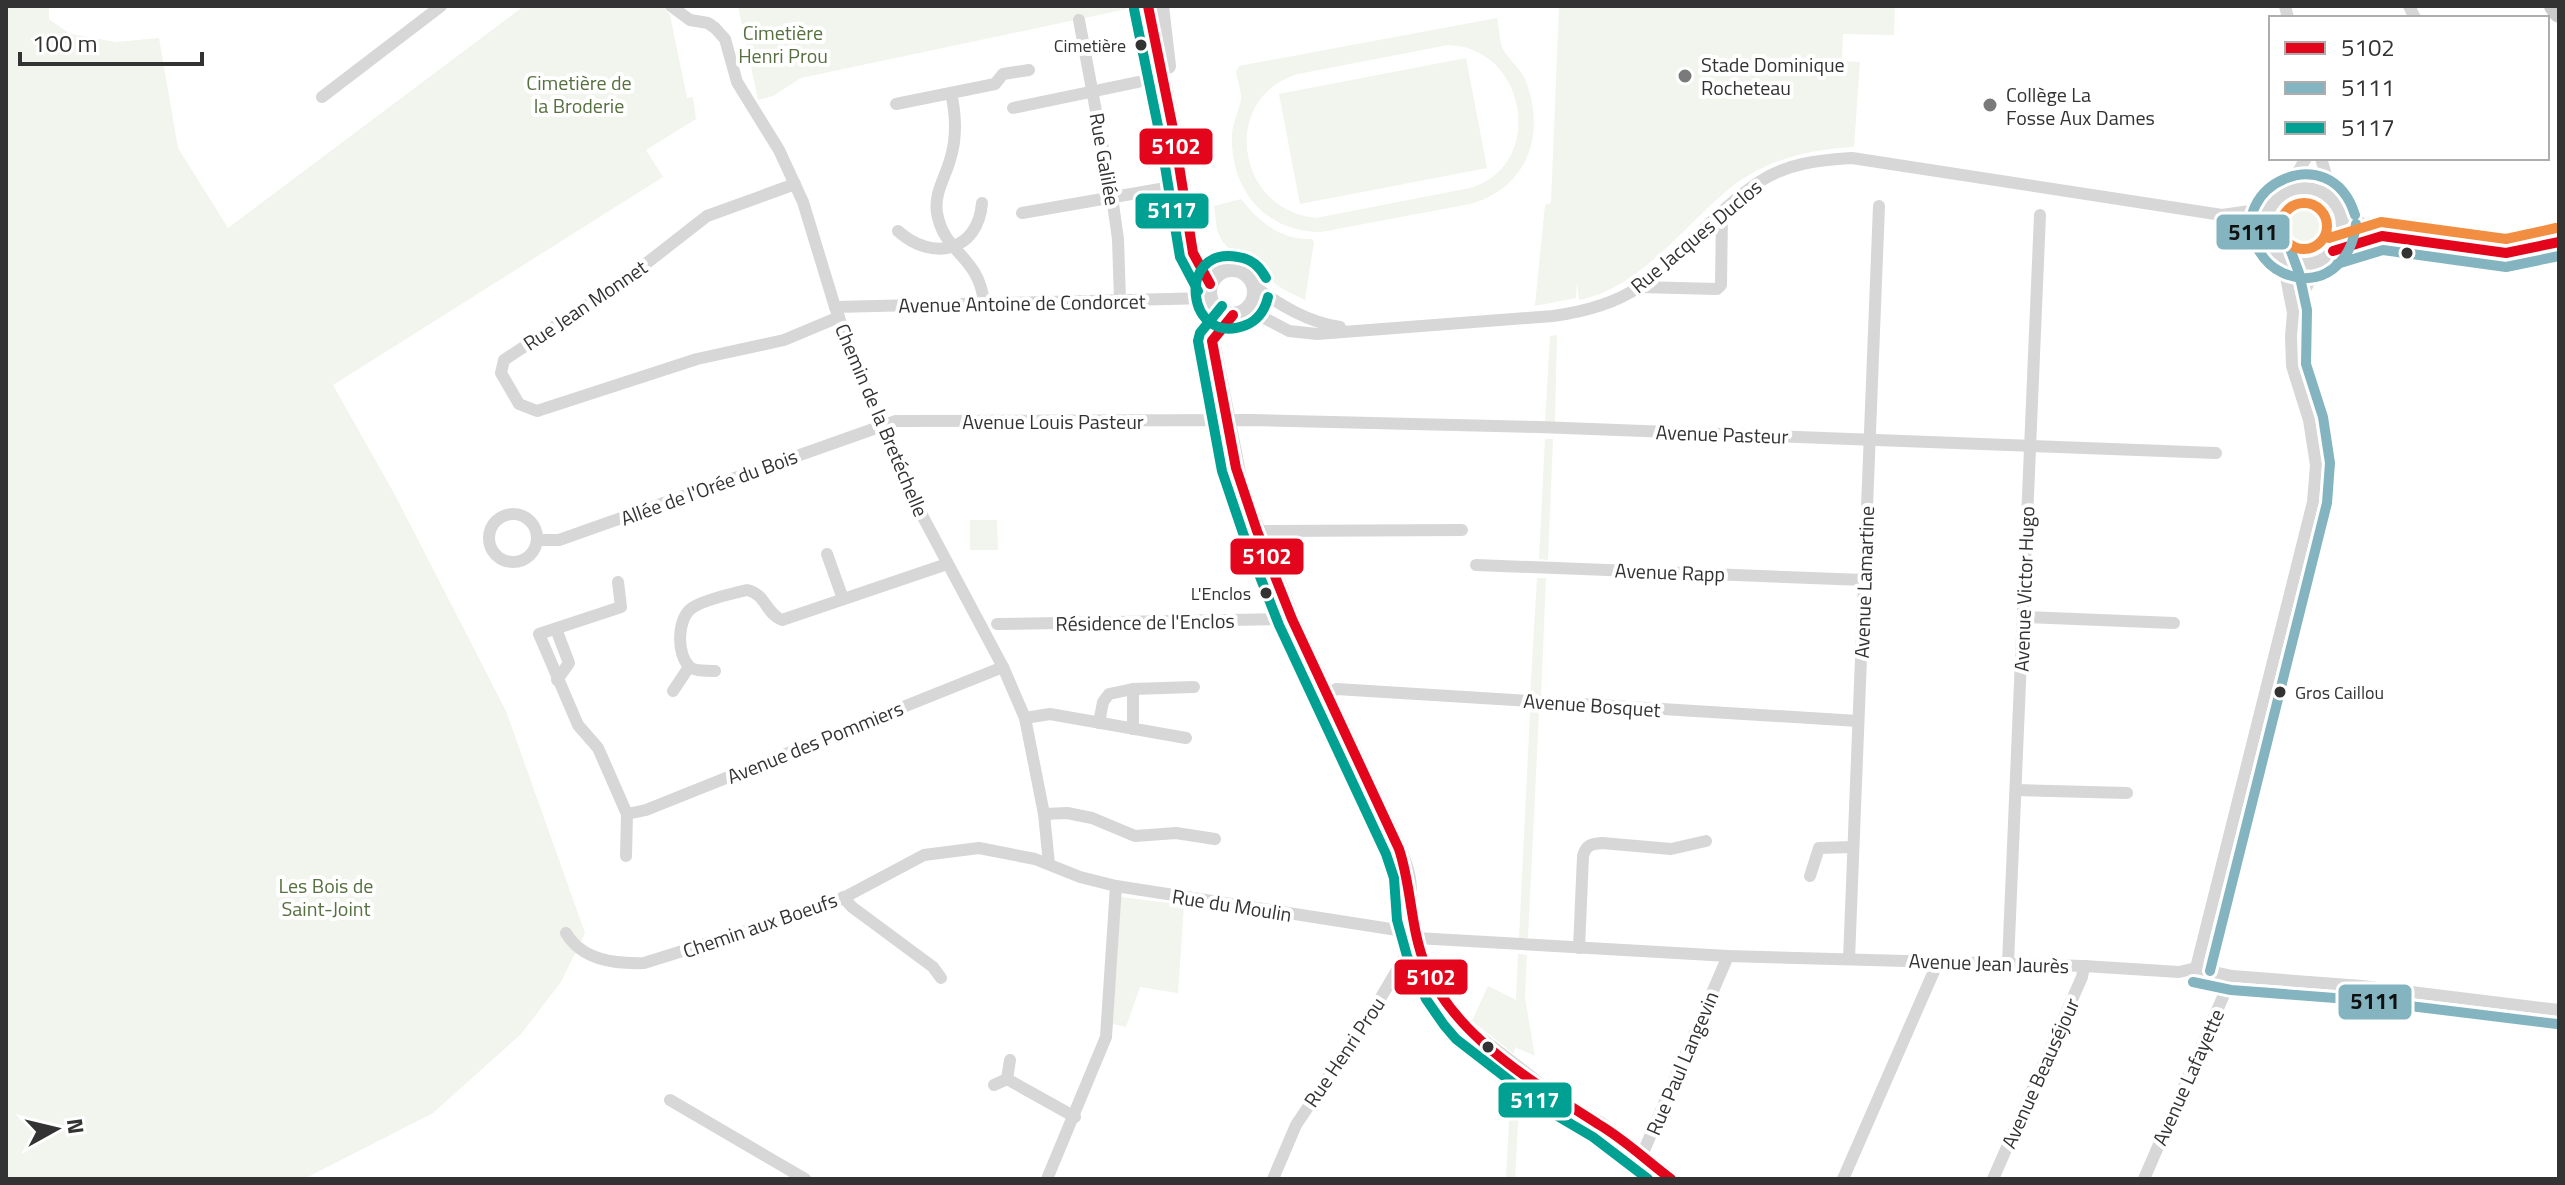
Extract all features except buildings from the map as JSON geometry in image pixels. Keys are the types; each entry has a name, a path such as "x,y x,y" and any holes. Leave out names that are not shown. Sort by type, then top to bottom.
{"main road":[{"path":"2554,6 2559,13"}],"street":[{"path":"322,97 441,6"},
{"name":"Chemin de la Bretéchelle","path":"671,6 690,20 708,23 725,39 737,82 779,150 795,184 837,312 880,426 907,487 1003,667 1025,718 1044,814 1049,864"},
{"path":"1148,6 1179,159 1193,253 1211,296 1226,314 1240,312"},
{"path":"1161,6 1179,159"},
{"name":"Rue Galilée","path":"1079,20 1112,197 1118,239 1120,300"},
{"path":"896,104 995,84 1003,74 1029,70"},
{"path":"1013,108 1138,82"},
{"path":"951,93 955,117 954,144 937,194 936,209 940,227 976,273 982,286 984,303"},
{"name":"Rue Jacques Duclos","path":"1240,312 1289,331 1317,334 1563,315 1588,310 1639,287 1760,180 1794,165 1852,158 2222,215 2250,211 2273,204 2287,191 2311,188 2319,190 2382,236 2506,253 2559,242"},
{"path":"2287,191 2305,160"},
{"path":"2293,313 2310,280 2342,232 2322,160"},
{"name":"Rue Jean Monnet","path":"795,184 707,216 625,280 504,360 501,373 519,404 537,411 697,359 784,340 837,312"},
{"path":"1022,213 1160,189"},
{"path":"898,231 921,247 932,250 953,247 976,227 982,203"},
{"path":"2196,968 2313,502 2316,465 2309,420 2292,366 2293,313 2286,277 2266,222 2273,204"},
{"name":"Avenue Lamartine","path":"1849,959 1879,206"},
{"path":"1639,287 1717,289 1721,285 1722,213"},
{"name":"Avenue Victor Hugo","path":"2008,963 2040,215"},
{"name":"Rue Jacques Duclos","path":"2222,215 2273,246 2284,258 2304,264 2382,236"},
{"path":"1191,232 1208,259 1223,271"},
{"path":"1212,341 1253,299 1251,279 1238,270 1223,271 1213,278 1211,296 1212,341 1236,468 1292,619 1399,849 1408,877 1416,938 1429,976 1453,1016 1465,1028 1558,1100 1601,1125 1642,1168 1671,1179"},
{"name":"Rue Jacques Duclos","path":"1254,286 1274,301 1311,320 1359,329"},
{"name":"Avenue Antoine de Condorcet","path":"837,312 984,303 1211,296"},
{"name":"Avenue Louis Pasteur","path":"880,426 896,421 1227,421"},
{"name":"Avenue Pasteur","path":"1227,421 1539,427 2216,453"},
{"name":"Allée de l'Orée du Bois","path":"537,540 559,540 880,426"},
{"name":"Allée de l'Orée du Bois","path":"516,514 532,523 537,540 534,550 527,557 515,562 497,556 489,537 497,519 516,514"},
{"path":"1257,531 1462,530"},
{"path":"827,554 843,599"},
{"path":"715,671 689,667 683,656 680,641 686,615 693,607 747,590 763,598 772,616 782,620 947,564"},
{"name":"Avenue Rapp","path":"1476,565 1864,580"},
{"path":"618,582 621,607 539,634 578,725 598,748 627,814 626,856"},
{"path":"2023,617 2174,623"},
{"name":"Résidence de l'Enclos","path":"997,624 1292,619"},
{"path":"673,691 689,667"},
{"name":"Avenue des Pommiers","path":"627,814 646,810 1003,667"},
{"path":"1099,723 1103,702 1109,694 1133,689 1194,687"},
{"path":"1133,689 1133,729"},
{"name":"Avenue Bosquet","path":"1328,694 1336,689 1858,721"},
{"path":"1025,718 1050,714 1186,738"},
{"path":"2016,790 2127,793"},
{"path":"1044,814 1067,813 1092,818 1135,836 1176,833 1215,839"},
{"path":"1579,948 1585,848 1602,843 1671,849 1706,841"},
{"path":"1810,876 1819,848 1853,847"},
{"name":"Chemin aux Boeufs","path":"566,933 572,943 602,960 615,964 644,963 807,913 924,855 979,848 1049,864"},
{"name":"Rue du Moulin","path":"1049,864 1080,877 1116,886 1397,930 1416,938"},
{"path":"1047,1179 1106,1037 1116,886"},
{"path":"843,897 933,967 941,978"},
{"name":"Avenue Jean Jaurès","path":"1416,938 1728,956 2008,963 2179,972 2196,968 2232,976 2362,986 2559,1010"},
{"name":"Rue Henri Prou","path":"1273,1179 1296,1125 1377,1004 1416,938"},
{"name":"Rue Paul Langevin","path":"1642,1168 1728,956"},
{"path":"1843,1179 1934,971 1935,961"},
{"name":"Avenue Beauséjour","path":"1993,1179 2082,977 2084,966"},
{"name":"Avenue Lafayette","path":"2144,1179 2232,976"},
{"path":"1007,1079 1010,1060"},
{"path":"1007,1079 1075,1117"},
{"path":"994,1085 1007,1079"},
{"path":"670,1100 805,1179"}],"green space":[{"name":"Les Bois de Saint-Joint","path":"6,6 49,6 49,19 70,34 116,42 159,38 178,148 228,228 524,6 663,6 670,15 687,98 693,97 696,119 646,150 663,177 333,385 395,495 506,711 585,933 561,982 521,1034 433,1113 304,1179 6,1179"},
{"name":"Cimetière Henri Prou","path":"738,6 1126,6 1127,9 801,78 773,96 758,100"},
{"path":"1559,6 1895,6 1894,35 1843,34 1842,61 1860,62 1854,147 1801,154 1767,166 1736,184 1639,272 1620,284 1579,300 1577,282 1576,298 1535,306 1545,205 1551,203"},
{"path":"1497,18 1503,49 1523,75 1531,99 1533,138 1528,156 1519,172 1506,185 1470,204 1321,232 1301,230 1283,224 1254,204 1237,172 1232,133 1241,101 1236,72 1239,66","holes":["1448,45 1475,51 1496,65 1510,85 1518,109 1518,134 1510,157 1494,176 1470,188 1316,218 1289,210 1268,195 1254,175 1247,152 1248,128 1257,105 1273,86 1298,74"]},
{"path":"1466,58 1487,168 1300,204 1279,94"},
{"path":"2304,196 2325,204 2333,225 2325,246 2304,254 2283,246 2275,225 2283,204"},
{"path":"1241,199 1272,228 1291,237 1312,239 1314,242 1305,300 1267,278 1256,264 1232,252 1222,241 1217,230 1214,206"},
{"path":"1557,335 1555,422 1545,423 1550,336"},
{"path":"1545,439 1553,439 1548,560 1539,559"},
{"path":"970,520 997,520 998,550 970,550"},
{"path":"1537,578 1546,578 1541,697 1530,697"},
{"path":"1530,712 1539,712 1528,938 1519,938"},
{"path":"1121,897 1184,905 1178,993 1140,987 1126,1027 1113,1024"},
{"path":"1518,954 1527,955 1525,998 1535,1056 1515,1047 1514,1054 1472,1021 1488,986 1516,1000"},
{"path":"1511,1081 1520,1086 1515,1179 1506,1179"}],"transit line":[{"name":"5102","path":"1148,6 1174,134 1193,253 1210,284"},
{"name":"5117","path":"1134,9 1160,136 1180,257 1198,291"},
{"name":"5111","path":"2355,215 2342,191 2325,178 2305,174 2285,179 2267,190 2255,206 2251,225 2264,259 2283,273 2310,278 2333,269 2341,261 2353,238 2356,224"},
{"path":"2304,203 2320,210 2327,226 2320,242 2304,249 2288,242 2281,226 2288,210 2304,203"},
{"path":"2329,238 2381,222 2506,239 2556,228"},
{"name":"5102","path":"2333,251 2382,236 2506,253 2559,242"},
{"name":"5111","path":"2210,971 2327,503 2330,463 2323,417 2306,364 2307,310 2289,246"},
{"name":"5111","path":"2337,264 2383,250 2506,267 2559,256"},
{"name":"5117","path":"1266,278 1247,259 1218,257 1204,266 1197,280 1196,296 1200,311 1211,323 1226,328 1246,325 1254,320 1263,310 1268,297"},
{"name":"5117","path":"1222,306 1200,333 1198,341 1222,471 1279,625 1386,854 1394,878 1397,920 1407,956 1426,999 1456,1039 1549,1111 1593,1137 1648,1179"},
{"name":"5102","path":"1233,315 1212,341 1236,468 1292,619 1399,849 1426,967 1456,1015 1500,1057 1617,1136 1671,1179"},
{"name":"5111","path":"2193,982 2231,990 2361,1000 2557,1024"}],"place":[{"name":"Cimetière","path":"1141,45"},
{"name":"Stade Dominique Rocheteau","path":"1685,76"},
{"name":"Collège La Fosse Aux Dames","path":"1990,105"},
{"name":"L'Enclos","path":"1266,593"},
{"name":"Gros Caillou","path":"2280,692"}],"park label":[{"name":"Cimetière de la Broderie","path":"579,94"}]}
